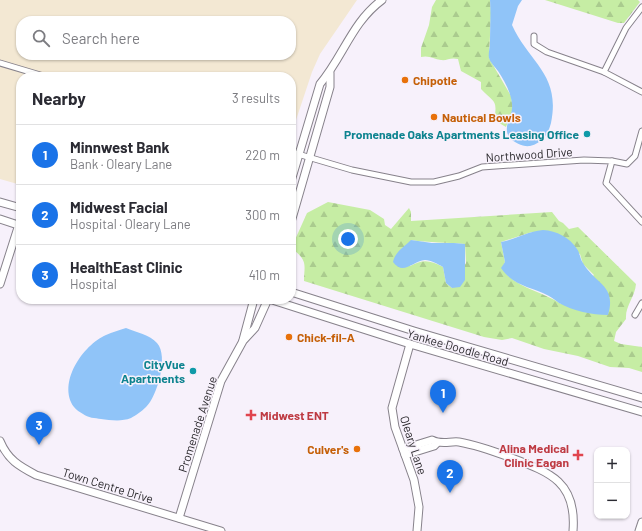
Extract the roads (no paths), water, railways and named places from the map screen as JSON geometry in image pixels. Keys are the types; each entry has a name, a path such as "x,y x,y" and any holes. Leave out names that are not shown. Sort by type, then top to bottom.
{"street":[{"path":"296,165 320,84 330,73 357,26 368,12 382,0"},
{"path":"604,72 626,28 642,7"},
{"path":"534,36 534,44 548,52 604,72 642,92"},
{"path":"0,63 30,72"},
{"path":"296,205 330,86 330,73"},
{"name":"Northwood Drive","path":"296,154 352,170 411,182 434,182 482,167 584,160 627,164 635,156 642,131"},
{"path":"612,162 606,183 642,222"},
{"path":"0,202 16,207"},
{"path":"0,220 16,222"},
{"path":"0,284 16,235"},
{"name":"Yankee Doodle Road","path":"296,294 642,398"},
{"path":"635,315 642,303"},
{"name":"Promenade Avenue","path":"179,518 221,381 243,341 253,304"},
{"name":"Promenade Avenue","path":"243,341 256,328 266,304"},
{"name":"Yankee Doodle Road","path":"284,304 410,344 642,412"},
{"name":"Oleary Lane","path":"410,344 392,408 394,422 414,480 419,507 417,531"},
{"path":"632,409 642,419"},
{"path":"404,452 432,440 437,443 458,442 485,448 542,469 558,480 568,494 574,513 573,531"},
{"name":"Town Centre Drive","path":"0,441 6,455 22,468 36,475 221,531"},
{"path":"639,531 642,522"}],"water":[{"path":"490,0 522,0 518,6 512,25 519,38 548,80 552,92 553,106 550,127 541,141 534,145 525,146 517,143 510,138 508,134 507,125 512,108 509,91 505,82 489,58"},
{"path":"543,230 562,235 574,245 588,270 603,286 610,297 608,315 583,312 564,306 542,293 517,283 501,268 505,262 501,242 531,232"},
{"path":"411,240 432,243 465,244 465,280 460,287 452,288 446,283 443,267 432,261 421,261 404,268 397,266 393,262 394,258"},
{"path":"126,328 151,338 157,343 160,349 162,366 154,395 144,409 131,418 112,420 87,416 75,408 70,397 69,387 75,366 81,356 97,340 108,334"}],"place":[{"name":"Chipotle","path":"405,80"},
{"name":"Nautical Bowls","path":"434,117"},
{"name":"Promenade Oaks Apartments Leasing Office","path":"587,134"},
{"name":"Chick-fil-A","path":"289,337"},
{"name":"CityVue Apartments","path":"193,371"},
{"name":"Minnwest Bank","path":"443,413"},
{"name":"Midwest ENT","path":"251,415"},
{"name":"HealthEast Clinic","path":"39,445"},
{"name":"Culver's","path":"357,449"},
{"name":"Alina Medical Clinic Eagan","path":"578,455"},
{"name":"Midwest Facial","path":"450,493"}]}
